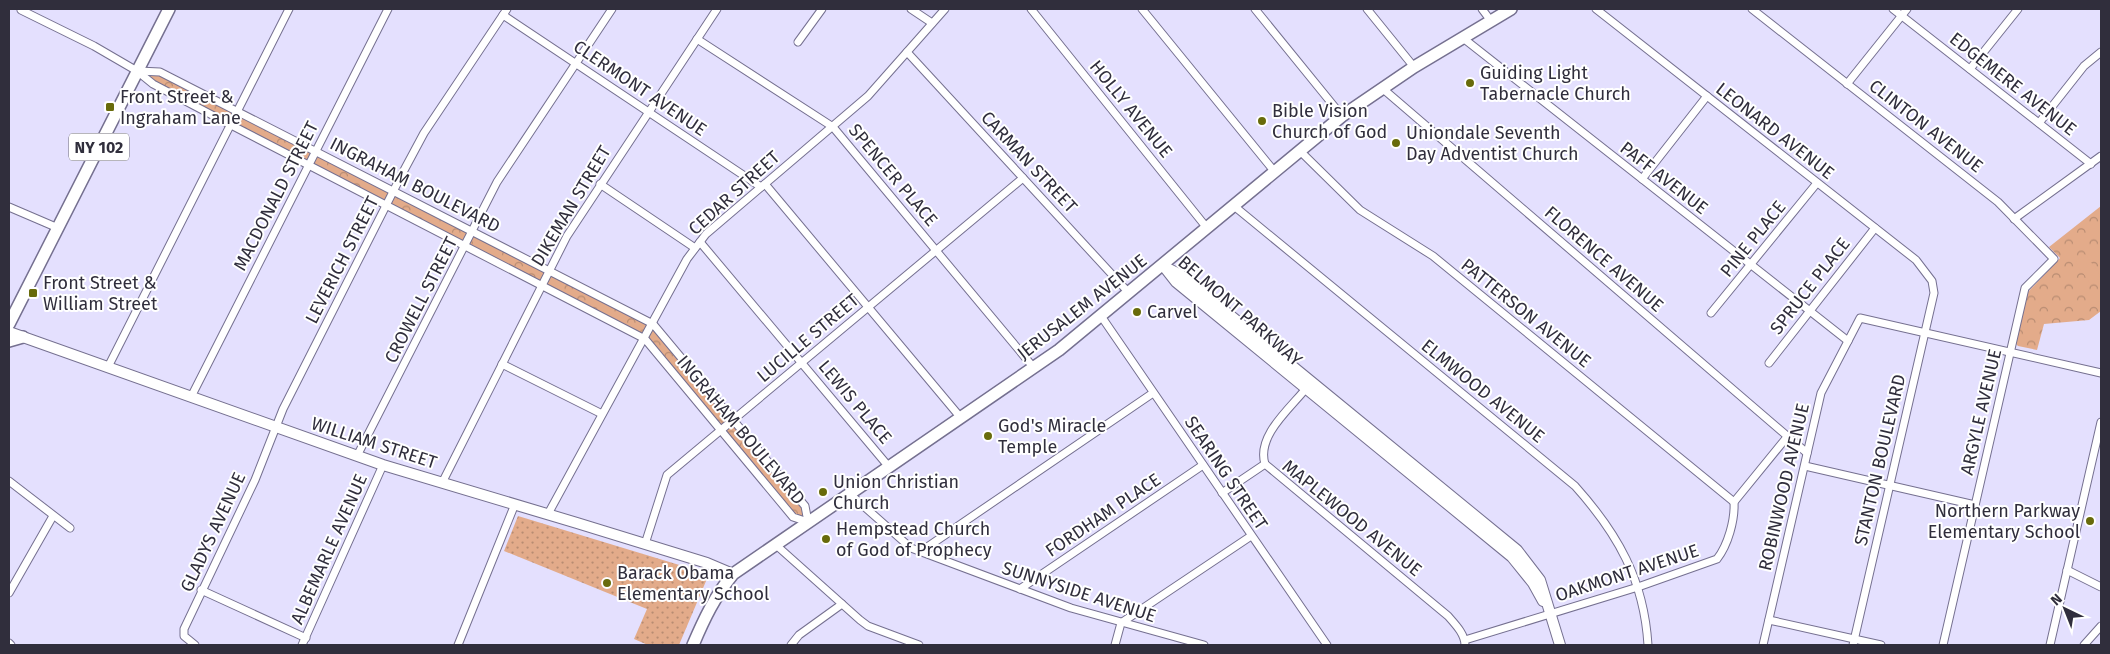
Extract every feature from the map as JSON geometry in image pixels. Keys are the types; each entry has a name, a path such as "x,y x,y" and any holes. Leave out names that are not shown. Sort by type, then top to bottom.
{"main road":[{"name":"NY 102","path":"9,324 169,9"},
{"name":"JERUSALEM AVENUE","path":"693,645 706,614 732,574 1034,368 1163,266 1298,150 1342,116 1414,67 1511,9"},
{"path":"9,341 23,337"}],"street":[{"path":"108,367 290,9"},
{"name":"MACDONALD STREET","path":"191,397 388,9"},
{"name":"CROWELL STREET","path":"357,456 466,246 497,182 612,9"},
{"name":"DIKEMAN STREET","path":"442,483 567,236 717,9"},
{"path":"798,42 822,9"},
{"path":"911,9 932,23"},
{"name":"CEDAR STREET","path":"548,514 644,339 706,234 868,96 945,9"},
{"name":"HOLLY AVENUE","path":"1031,9 1207,228"},
{"path":"1142,9 1274,171"},
{"path":"1255,9 1342,116"},
{"path":"1367,9 1414,67"},
{"path":"1482,9 1491,21"},
{"name":"LEONARD AVENUE","path":"1596,9 1916,260 1932,281"},
{"name":"CLINTON AVENUE","path":"1752,9 1998,202 2054,259 2036,278"},
{"name":"EDGEMERE AVENUE","path":"1893,9 2091,164"},
{"path":"1847,84 1906,9"},
{"path":"1970,69 2018,9"},
{"path":"21,10 94,46 138,71"},
{"name":"CLERMONT AVENUE","path":"505,12 575,63 763,186 869,306 961,418"},
{"name":"LEVERICH STREET","path":"276,428 283,408 424,133 505,12"},
{"name":"PAFF AVENUE","path":"1463,38 1848,341"},
{"name":"SPENCER PLACE","path":"697,39 833,127 1034,368"},
{"name":"CARMAN STREET","path":"907,52 1129,293"},
{"path":"2039,123 2084,66 2101,52"},
{"name":"INGRAHAM BOULEVARD","path":"138,71 160,72 653,324 805,506 808,522 793,517 644,339 153,84 138,71"},
{"name":"FLORENCE AVENUE","path":"1382,88 1807,453"},
{"path":"1642,179 1707,96"},
{"name":"PATTERSON AVENUE","path":"1298,150 1360,210 1434,256 1734,502"},
{"path":"2014,219 2101,156"},
{"name":"LUCILLE STREET","path":"645,544 668,476 1023,178"},
{"name":"PINE PLACE","path":"1711,313 1752,266 1817,183"},
{"name":"LEWIS PLACE","path":"600,184 698,245 802,362 889,467"},
{"name":"ELMWOOD AVENUE","path":"1234,206 1575,486 1601,514 1617,539 1638,587 1648,645"},
{"path":"9,207 58,228"},
{"name":"SPRUCE PLACE","path":"1769,363 1875,228"},
{"name":"BELMONT PARKWAY","path":"1163,266 1176,282 1234,324 1482,528 1523,570 1550,613 1560,645"},
{"name":"ARGYLE AVENUE","path":"1943,645 2025,288 2036,278"},
{"name":"STANTON BOULEVARD","path":"1854,642 1934,293 1932,281"},
{"name":"SEARING STREET","path":"1101,316 1327,645"},
{"name":"ROBINWOOD AVENUE","path":"1763,645 1821,393 1860,318 1925,332"},
{"name":"WILLIAM STREET","path":"9,332 383,465 707,563 732,574"},
{"path":"1925,332 2101,373"},
{"path":"502,364 602,414"},
{"name":"MAPLEWOOD AVENUE","path":"1308,385 1268,436 1263,450 1265,464 1448,616 1465,643"},
{"path":"920,552 1153,393"},
{"path":"2050,645 2101,422"},
{"name":"GLADYS AVENUE","path":"195,645 189,642 184,634 201,590 255,480 276,428"},
{"path":"1734,502 1787,437"},
{"path":"1222,493 1265,464"},
{"name":"ALBEMARLE AVENUE","path":"302,645 383,465"},
{"name":"FORDHAM PLACE","path":"1020,590 1203,466"},
{"path":"1805,466 1975,505"},
{"path":"9,481 70,528"},
{"name":"SUNNYSIDE AVENUE","path":"850,494 907,545 920,552 1020,590 1121,624 1204,645"},
{"name":"OAKMONT AVENUE","path":"1465,643 1550,613 1638,587 1717,559 1723,552 1734,514 1734,502"},
{"path":"458,645 515,504"},
{"path":"9,593 53,516"},
{"path":"1115,645 1121,624 1251,536"},
{"path":"776,545 868,626 919,645"},
{"path":"2068,570 2101,587"},
{"path":"201,590 306,638"},
{"path":"791,645 799,635 842,604"},
{"name":"BELMONT PARKWAY","path":"1550,613 1552,645"},
{"path":"1769,620 1854,642 1881,645"},
{"path":"2084,645 2101,626"}],"green space":[{"path":"137,71 160,72 653,324 805,506 808,522 793,517 644,339 231,125"},
{"path":"2101,206 2101,311 2089,320 2044,324 2037,350 2018,346 2016,344 2027,293 2060,258 2049,247"},
{"path":"2085,254 2101,276 2091,284 2075,262"},
{"path":"518,516 709,574 679,645 648,645 634,639 647,609 504,551"}],"place":[{"name":"Guiding Light Tabernacle Church","path":"1470,83"},
{"name":"Front Street & Ingraham Lane","path":"110,107"},
{"name":"Bible Vision Church of God","path":"1262,121"},
{"name":"Uniondale Seventh Day Adventist Church","path":"1396,143"},
{"name":"Front Street & William Street","path":"33,293"},
{"name":"Carvel","path":"1137,312"},
{"name":"God's Miracle Temple","path":"988,436"},
{"name":"Union Christian Church","path":"823,492"},
{"name":"Northern Parkway Elementary School","path":"2090,521"},
{"name":"Hempstead Church of God of Prophecy","path":"826,539"},
{"name":"Barack Obama Elementary School","path":"607,583"}]}
